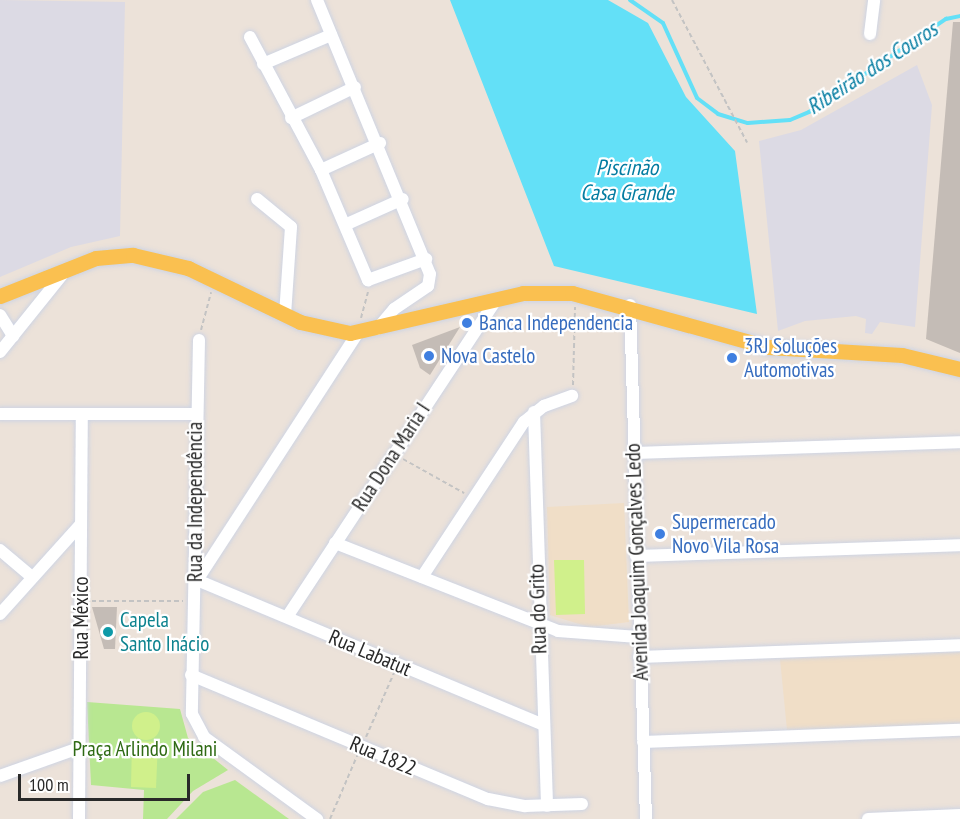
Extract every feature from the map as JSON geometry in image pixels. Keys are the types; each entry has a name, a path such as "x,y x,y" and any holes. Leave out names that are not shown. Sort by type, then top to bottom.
{"main road":[{"path":"0,296 66,270 118,254 162,260 285,316 357,334 375,332 497,299 546,292 630,305 768,347 902,355 960,369"}],"street":[{"path":"317,0 380,143 426,259 428,286 394,309 375,332"},
{"path":"870,34 874,0"},
{"path":"263,64 331,35"},
{"path":"250,37 291,118 321,170 347,224 368,280 426,259"},
{"path":"291,118 355,87"},
{"path":"321,170 380,143"},
{"path":"257,199 291,227 285,316"},
{"path":"347,224 403,199"},
{"path":"0,352 66,270"},
{"name":"Rua Dona Maria I","path":"287,617 497,299"},
{"name":"Avenida Joaquim Gonçalves Ledo","path":"630,305 638,638 646,819"},
{"path":"0,315 12,336"},
{"path":"197,580 357,334"},
{"name":"Rua da Independência","path":"199,340 196,414 197,580 191,675 198,730 317,819"},
{"path":"422,577 472,498 534,412 572,396"},
{"name":"Rua do Grito","path":"534,412 537,624 547,806"},
{"path":"0,414 82,417 196,414"},
{"name":"Rua México","path":"79,819 82,417"},
{"path":"633,453 960,442"},
{"path":"0,614 81,524"},
{"path":"334,543 537,624 577,635 638,638"},
{"path":"636,556 960,545"},
{"path":"0,550 32,577"},
{"name":"Rua Labatut","path":"197,580 543,725"},
{"path":"639,657 960,645"},
{"name":"Rua 1822","path":"191,675 488,799 547,806 582,804"},
{"path":"643,742 960,730"},
{"path":"0,776 80,748"},
{"path":"868,819 960,815"}],"path":[{"path":"672,0 747,142"},
{"path":"357,334 368,280"},
{"path":"199,340 212,289"},
{"path":"572,396 575,301"},
{"path":"393,454 472,498"},
{"path":"81,600 194,602"}],"shaded area":[{"path":"0,0 125,2 120,236 71,247 0,277"},
{"path":"917,65 932,105 915,327 880,322 872,334 865,333 866,319 856,316 805,321 778,331 759,141 801,130"},
{"path":"624,503 629,622 589,627 550,615 547,507"},
{"path":"960,652 960,724 787,730 780,659"}],"green space":[{"path":"554,560 584,560 585,614 556,615"},
{"name":"Praça Arlindo Milani","path":"87,702 180,709 188,738 228,770 193,791 167,819 143,819 144,790 91,785"},
{"path":"146,712 156,716 160,726 156,736 146,740 136,736 132,726 136,716"},
{"path":"132,741 158,742 156,788 131,787"},
{"path":"235,780 289,819 176,819 203,792"}],"water":[{"name":"Piscinão Casa Grande","path":"450,0 608,0 648,23 686,97 735,151 757,314 554,266"}],"building":[{"path":"953,22 960,22 960,353 926,339"},
{"name":"Nova Castelo","path":"460,327 430,375 420,368 412,345"},
{"name":"Capela Santo Inácio","path":"92,607 117,607 115,649 104,649"}],"waterway":[{"name":"Ribeirão dos Couros","path":"630,0 663,23 697,98 718,114 748,123 790,120 809,112 946,19 960,16"}],"place":[{"name":"Banca Independencia","path":"467,323"},
{"name":"Nova Castelo","path":"429,356"},
{"name":"3RJ Soluções Automotivas","path":"732,358"},
{"name":"Supermercado Novo Vila Rosa","path":"660,534"},
{"name":"Capela Santo Inácio","path":"108,632"}]}
